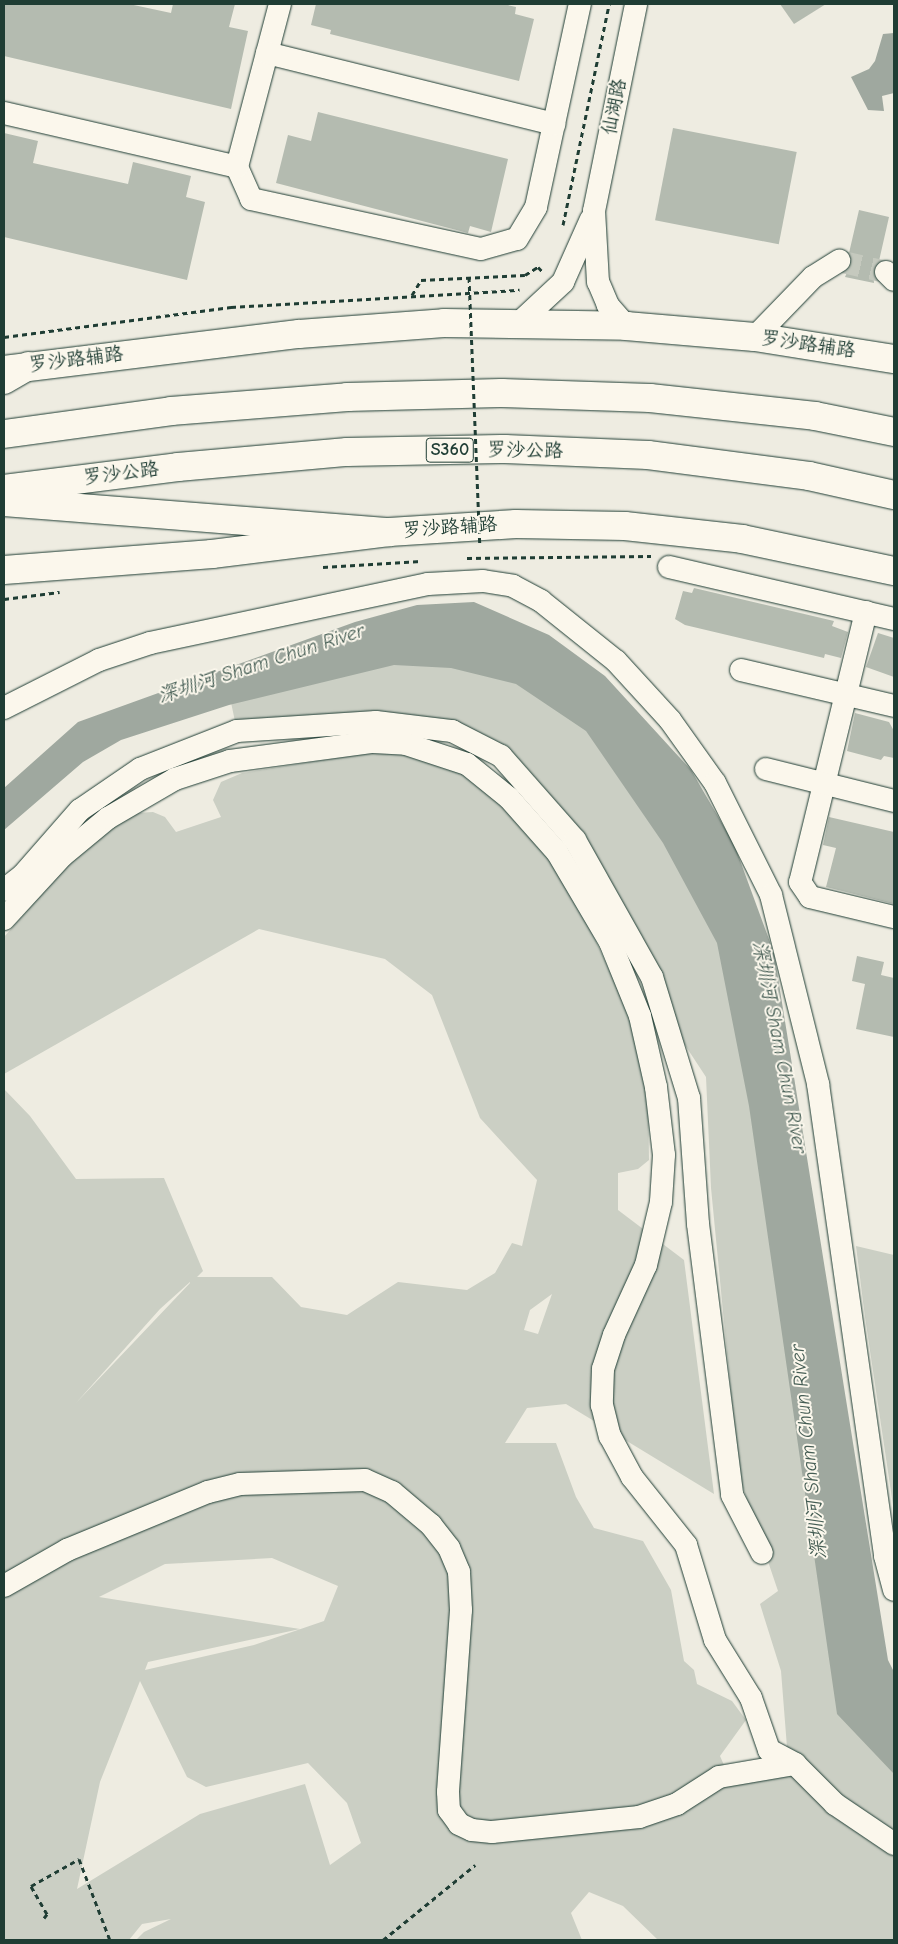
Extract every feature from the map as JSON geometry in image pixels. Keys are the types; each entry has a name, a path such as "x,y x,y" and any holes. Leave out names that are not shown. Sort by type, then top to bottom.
{"main road":[{"name":"罗沙路辅路","path":"16,368 300,334 444,323 520,322 626,326 755,337 894,359"},
{"path":"4,380 16,368"},
{"path":"4,434 171,411 347,397 502,393 650,398 815,416 894,432"},
{"name":"罗沙公路","path":"4,489 178,467 347,452 505,449 648,455 809,476 894,495"},
{"path":"4,502 389,532"},
{"name":"罗沙路辅路","path":"4,570 212,554 389,532 516,524 624,526 742,539 894,571"}],"street":[{"path":"280,4 237,167 251,199 481,249 517,239 531,215 554,124 580,4"},
{"name":"仙湖路","path":"594,211 636,4"},
{"path":"267,53 554,124"},
{"path":"4,113 237,167"},
{"path":"520,322 563,282 594,211"},
{"path":"594,211 598,282 608,305 626,326"},
{"path":"755,337 813,276 839,261"},
{"path":"669,567 894,619"},
{"path":"4,708 99,660 150,642 428,584 483,581 513,586 541,600 616,661 670,720 715,783 771,895 818,1084 885,1556 894,1590"},
{"path":"866,612 800,882 810,897 894,917"},
{"path":"741,670 894,706"},
{"path":"4,890 23,875 80,810 140,769 237,731 376,722 452,731 501,756 575,840 652,977 688,1098 698,1224 732,1495 762,1553"},
{"path":"4,919 62,856 131,803 175,779 230,761 373,742 406,744 451,757 481,774 510,798 557,852 597,917 631,991 652,1063 662,1134 663,1181 658,1224 639,1286 608,1350 601,1387 605,1420 632,1478 686,1545 715,1640 751,1698 769,1750 795,1764 835,1804 894,1844"},
{"path":"766,769 894,800"},
{"path":"4,1586 67,1550 208,1492 240,1484 365,1480 392,1492 431,1525 449,1548 459,1572 461,1610 448,1792 449,1810 459,1824 472,1830 492,1832 639,1817 677,1804 719,1777 795,1764"}],"path":[{"path":"562,230 609,4"},
{"path":"412,295 421,280 525,275 538,267"},
{"path":"469,277 480,546"},
{"path":"4,337 231,307 522,289"},
{"path":"44,1918 48,1914 31,1886 79,1859 110,1940"},
{"path":"383,1940 475,1865"}],"shaded area":[{"path":"499,635 608,714 742,931 894,1732 894,1940 658,1940 623,1906 589,1892 571,1913 582,1940 136,1940 144,1932 171,1919 142,1924 129,1940 4,1940 4,1089 30,1116 76,1179 164,1178 203,1271 197,1277 272,1277 301,1307 347,1315 398,1282 467,1290 495,1273 512,1243 522,1246 537,1180 480,1118 432,995 385,959 259,929 4,1074 4,937 68,864 109,829 136,813 153,812 165,817 176,832 221,817 213,800 221,782 242,773 392,749 449,764 483,785 544,848 583,913 629,1013 648,1098 649,1160 638,1169 618,1173 618,1210 684,1260 714,1494 566,1404 527,1408 505,1443 556,1443 576,1497 594,1528 643,1541 671,1590 684,1661 694,1670 697,1684 732,1701 746,1720 720,1756 731,1781 788,1760 781,1671 760,1604 778,1591 739,1476 711,1188 706,1077 491,750 433,729 237,731 228,688","holes":["190,1282 76,1403 160,1309","552,1294 538,1334 524,1330 530,1310","272,1558 338,1586 324,1621 254,1645 145,1670 148,1662 300,1629 99,1597 165,1564","140,1681 187,1777 206,1787 308,1763 347,1803 361,1843 330,1865 305,1784 200,1814 77,1889 100,1782"]},
{"path":"856,1246 894,1255 894,1512 865,1317"}],"water":[{"path":"894,33 894,93 882,96 884,111 868,110 851,77 869,69 875,61 883,34"},
{"name":"深圳河 Sham Chun River","path":"474,602 549,635 605,676 691,770 734,844 774,953 888,1660 894,1672 894,1774 837,1714 749,1106 717,943 663,843 586,731 516,684 451,668 394,665 229,705 121,740 83,762 4,830 4,788 78,722 355,622 417,605"}],"building":[{"path":"4,4 129,4 171,13 173,4 235,4 229,27 248,31 231,109 4,56"},
{"path":"316,4 503,4 516,7 515,14 534,19 519,81 330,34 331,30 311,25"},
{"path":"780,4 826,4 794,24"},
{"path":"318,112 508,159 491,232 470,226 468,233 276,183 288,135 311,141"},
{"path":"673,128 797,152 779,244 655,220"},
{"path":"4,133 38,141 33,163 128,184 133,162 191,176 186,197 205,202 187,280 4,237"},
{"path":"859,210 889,217 879,261 873,269 874,283 845,277 852,261 849,253"},
{"path":"694,588 834,621 832,626 848,632 841,658 825,654 824,658 685,625 675,619 683,591 692,593"},
{"path":"878,633 894,638 894,677 866,667"},
{"path":"855,713 889,722 894,731 894,758 884,756 881,760 847,751"},
{"path":"829,817 894,832 894,904 826,887 836,848 823,845"},
{"path":"857,956 884,962 881,975 894,978 894,1037 856,1029 865,984 852,981"}],"tunnel":[{"path":"839,261 886,272"}]}
